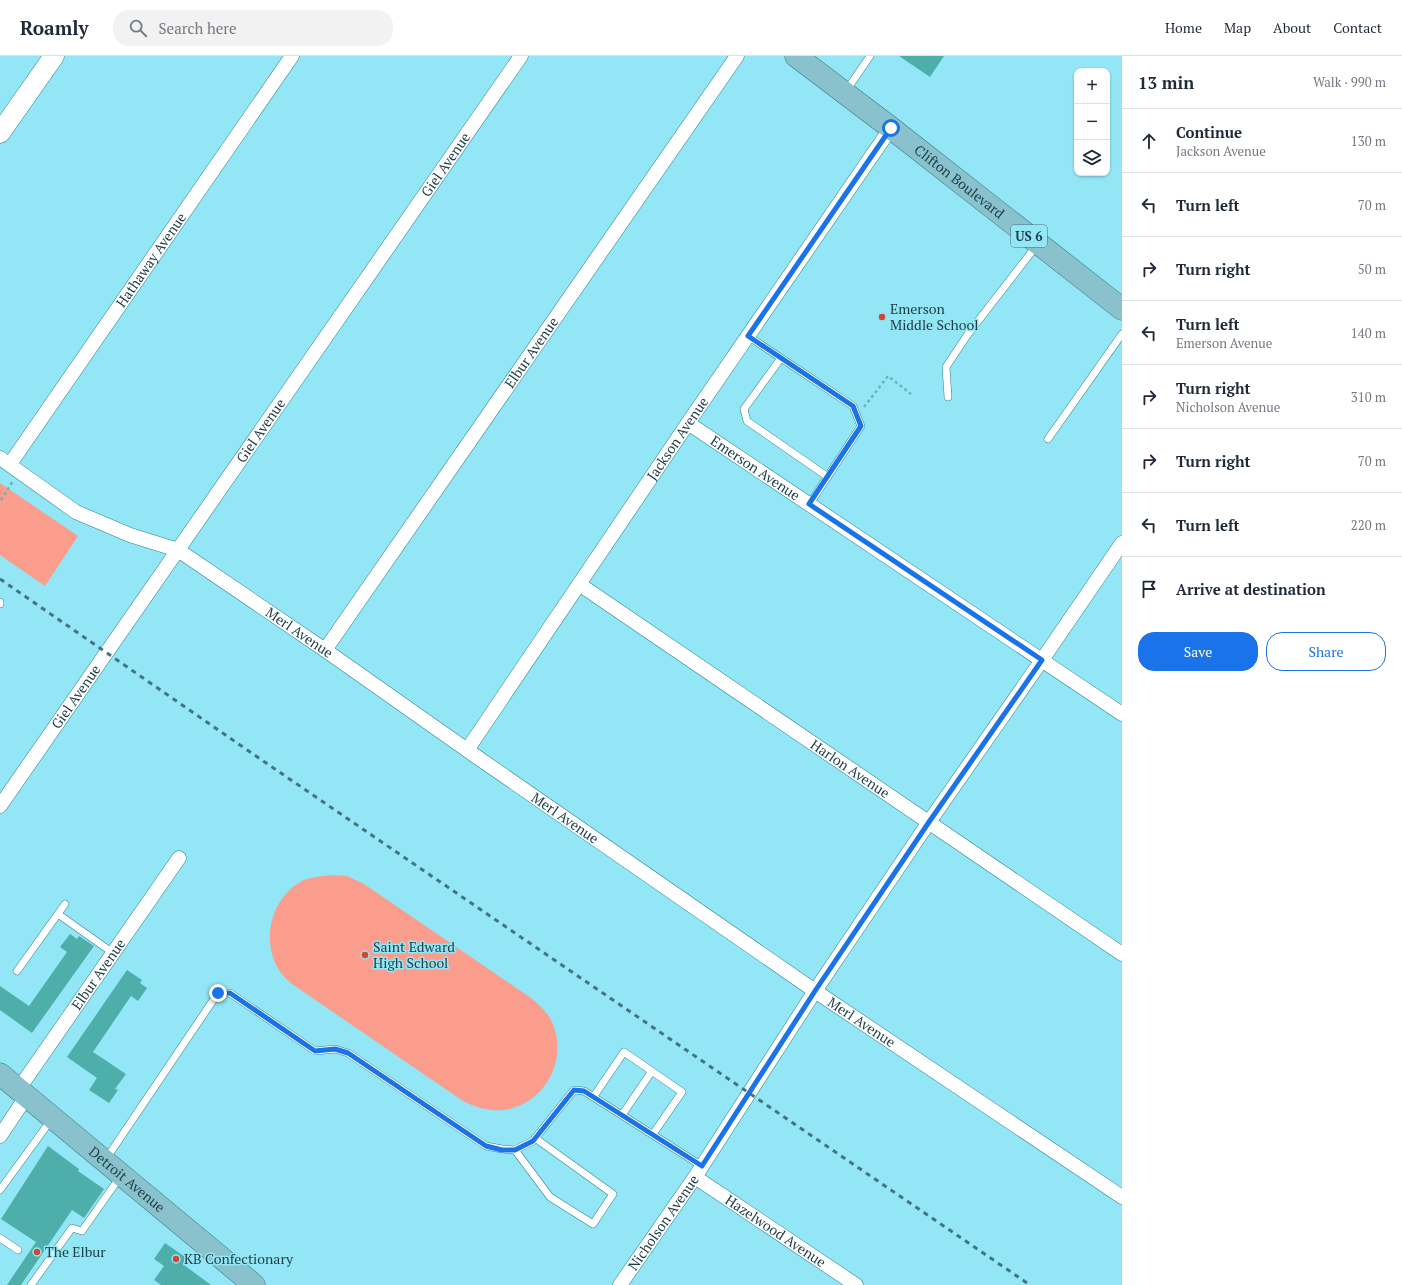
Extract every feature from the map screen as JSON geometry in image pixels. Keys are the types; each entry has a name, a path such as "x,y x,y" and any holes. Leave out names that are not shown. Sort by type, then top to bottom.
{"main road":[{"name":"Clifton Boulevard","path":"796,56 891,128 1122,309"},
{"name":"Detroit Avenue","path":"0,1074 249,1282"}],"street":[{"path":"0,133 54,56"},
{"name":"Hathaway Avenue","path":"10,464 292,56"},
{"name":"Giel Avenue","path":"0,806 521,56"},
{"name":"Elbur Avenue","path":"325,650 737,56"},
{"name":"Jackson Avenue","path":"467,750 688,423 891,128"},
{"name":"Emerson Avenue","path":"688,423 1122,714"},
{"name":"Merl Avenue","path":"10,464 76,512 130,536 178,550 325,650 815,991 1122,1197"},
{"name":"Nicholson Avenue","path":"620,1285 698,1171 815,991 929,822 1122,543"},
{"name":"Harlon Avenue","path":"579,584 1122,954"},
{"name":"Elbur Avenue","path":"0,1136 22,1093 113,953 180,858"},
{"name":"Hazelwood Avenue","path":"698,1171 856,1285"}],"lane":[{"path":"844,93 870,56"},
{"path":"948,397 946,367 968,334 1038,243"},
{"path":"1048,439 1122,334"},
{"path":"748,336 853,406 861,426 809,504"},
{"path":"781,358 744,409 747,421 828,477"},
{"path":"17,971 65,904"},
{"path":"58,914 113,953"},
{"path":"31,1285 72,1228 82,1231 113,1168 218,993 230,993 315,1051 335,1049 348,1053 486,1146 502,1150 515,1150 533,1141 574,1090 584,1091 653,1134 698,1171"},
{"path":"594,1096 624,1052 682,1092 653,1134"},
{"path":"622,1115 652,1071"},
{"path":"0,1190 52,1118"},
{"path":"515,1150 550,1197 593,1224 614,1194 535,1138"},
{"path":"0,1238 18,1250"}],"path":[{"path":"863,409 888,376 911,394"},
{"path":"1,500 10,464"}],"shaded area":[{"path":"0,483 78,536 45,586 0,555"},
{"path":"332,875 347,876 364,884 531,998 543,1009 550,1018 555,1031 557,1057 547,1082 539,1092 529,1101 509,1109 489,1110 469,1104 292,984 283,976 275,961 271,949 270,936 276,910 282,898 302,881"}],"building":[{"path":"899,56 944,56 930,77"},
{"path":"70,934 77,939 79,936 94,946 32,1033 0,1010 0,986 29,1006 67,952 60,947"},
{"path":"127,970 142,980 140,983 147,988 138,1001 131,996 93,1052 126,1074 115,1089 118,1090 109,1103 89,1090 97,1078 67,1057"},
{"path":"48,1146 79,1169 78,1171 104,1189 84,1218 72,1210 21,1285 7,1285 36,1242 1,1219"},
{"path":"165,1243 188,1259 184,1265 211,1285 161,1285 154,1280 164,1266 154,1259"}],"railway":[{"path":"0,579 253,754 1030,1285"}],"place":[{"name":"Emerson Middle School","path":"882,317"},
{"name":"Saint Edward High School","path":"365,955"},
{"name":"The Elbur","path":"37,1252"},
{"name":"KB Confectionary","path":"176,1259"}],"route":[{"path":"218,993 230,993 315,1051 335,1049 348,1053 486,1146 502,1150 515,1150 533,1141 574,1090 584,1091 594,1096 702,1166 815,991 929,822 1042,660 809,504 838,463 861,426 853,406 748,336 891,128"}]}
